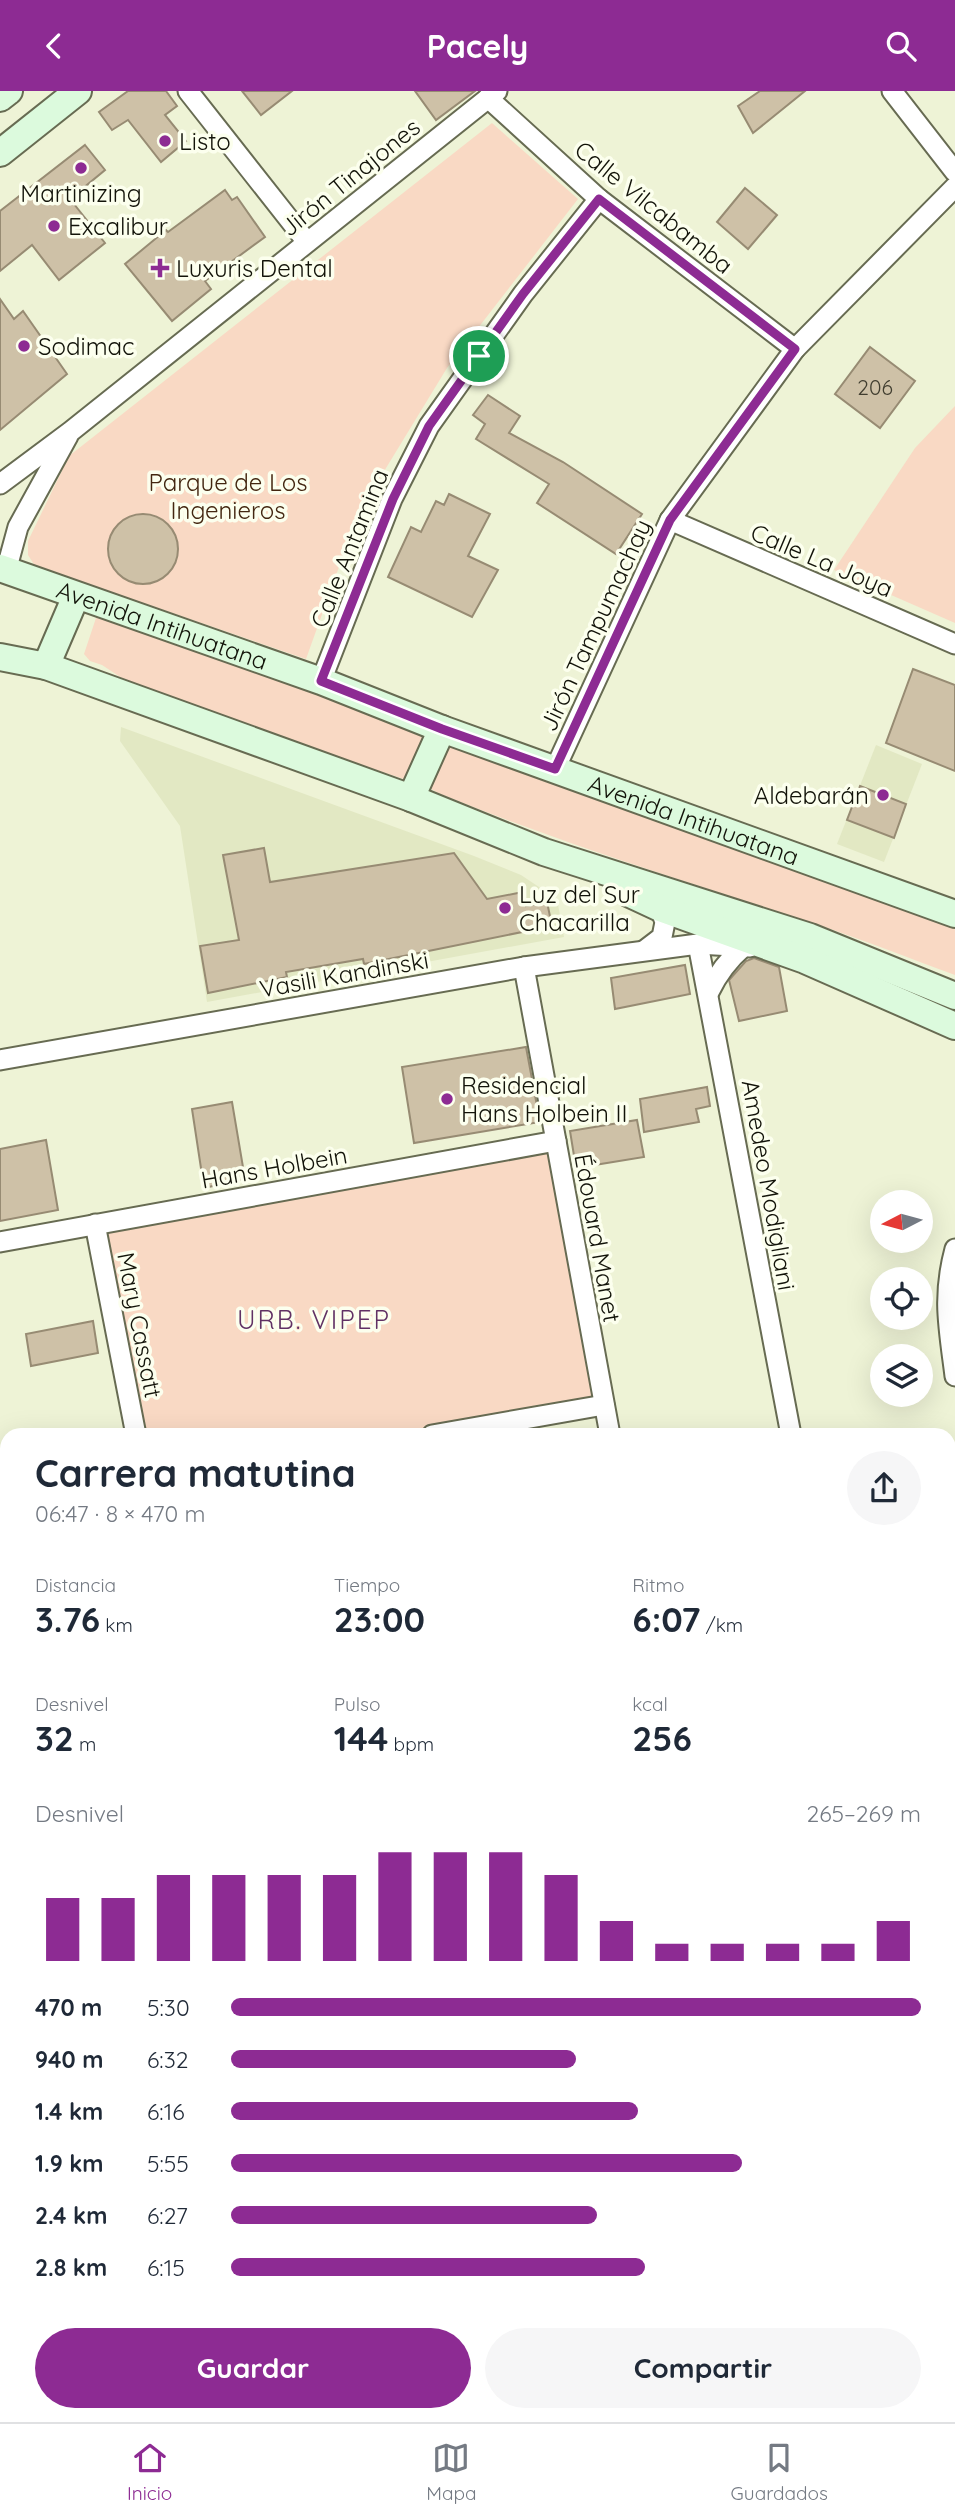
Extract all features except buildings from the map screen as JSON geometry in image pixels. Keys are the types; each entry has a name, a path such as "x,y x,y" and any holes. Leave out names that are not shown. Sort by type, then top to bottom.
{"main road":[{"path":"0,98 9,91"},
{"path":"0,153 78,91"},
{"name":"Avenida Intihuatana","path":"3,570 321,681 442,729 955,914"},
{"path":"46,666 76,596"},
{"path":"0,657 46,666 411,798 544,852 660,908 776,949 955,1026"},
{"path":"411,798 442,729"},
{"path":"544,852 810,937 955,996"}],"street":[{"path":"188,91 307,242"},
{"path":"892,91 955,172"},
{"name":"Jirón Tinajones","path":"0,484 70,432 493,95"},
{"name":"Calle Vilcabamba","path":"493,95 599,199 795,349"},
{"name":"Jirón Tampumachay","path":"555,769 670,520 795,349 955,187"},
{"name":"Calle Antamina","path":"321,681 393,499 429,426 523,294 599,199"},
{"name":"Jirón Tinajones","path":"3,570 18,527 70,432"},
{"name":"Calle La Joya","path":"670,520 955,644"},
{"path":"660,908 698,944"},
{"path":"643,950 662,937 665,922 660,908"},
{"name":"Vasili Kandinski","path":"0,1061 524,967 698,944 776,949"},
{"name":"Amedeo Modigliani","path":"698,944 790,1428"},
{"path":"709,992 717,974 743,947"},
{"name":"Édouard Manet","path":"524,967 609,1428"},
{"name":"Hans Holbein","path":"0,1242 556,1141"},
{"name":"Mary Cassatt","path":"96,1224 135,1428"},
{"path":"955,1249 948,1274 947,1300 947,1327 955,1376"},
{"path":"472,1428 604,1405"}],"shaded area":[{"path":"121,727 521,875 557,899 564,937 207,1002 180,826 120,741"},
{"name":"Aldebarán","path":"876,745 922,764 884,862 837,844"}],"green space":[{"name":"Parque de Los Ingenieros","path":"492,123 578,199 447,368 358,514 306,659 35,566 28,555 28,541 69,456"},
{"path":"955,406 955,623 834,570 915,448"},
{"path":"99,609 427,735 410,781 131,684 102,665 90,661 84,654"},
{"path":"444,741 955,927 955,975 833,930 578,845 438,793 428,787"},
{"path":"548,1151 595,1399 425,1428 143,1428 106,1229"}],"place":[{"name":"Listo","path":"165,141"},
{"name":"Martinizing","path":"81,168"},
{"name":"Excalibur","path":"54,226"},
{"name":"Luxuris Dental","path":"160,268"},
{"name":"Sodimac","path":"24,346"},
{"name":"Aldebarán","path":"883,795"},
{"name":"Luz del Sur Chacarilla","path":"505,908"},
{"name":"Residencial Hans Holbein II","path":"447,1099"}],"district":[{"name":"URB. VIPEP","path":"314,1319"}],"route":[{"path":"599,199 795,349 670,520 555,769 442,729 321,681 393,499 429,426 479,356 523,294 599,199"}]}
